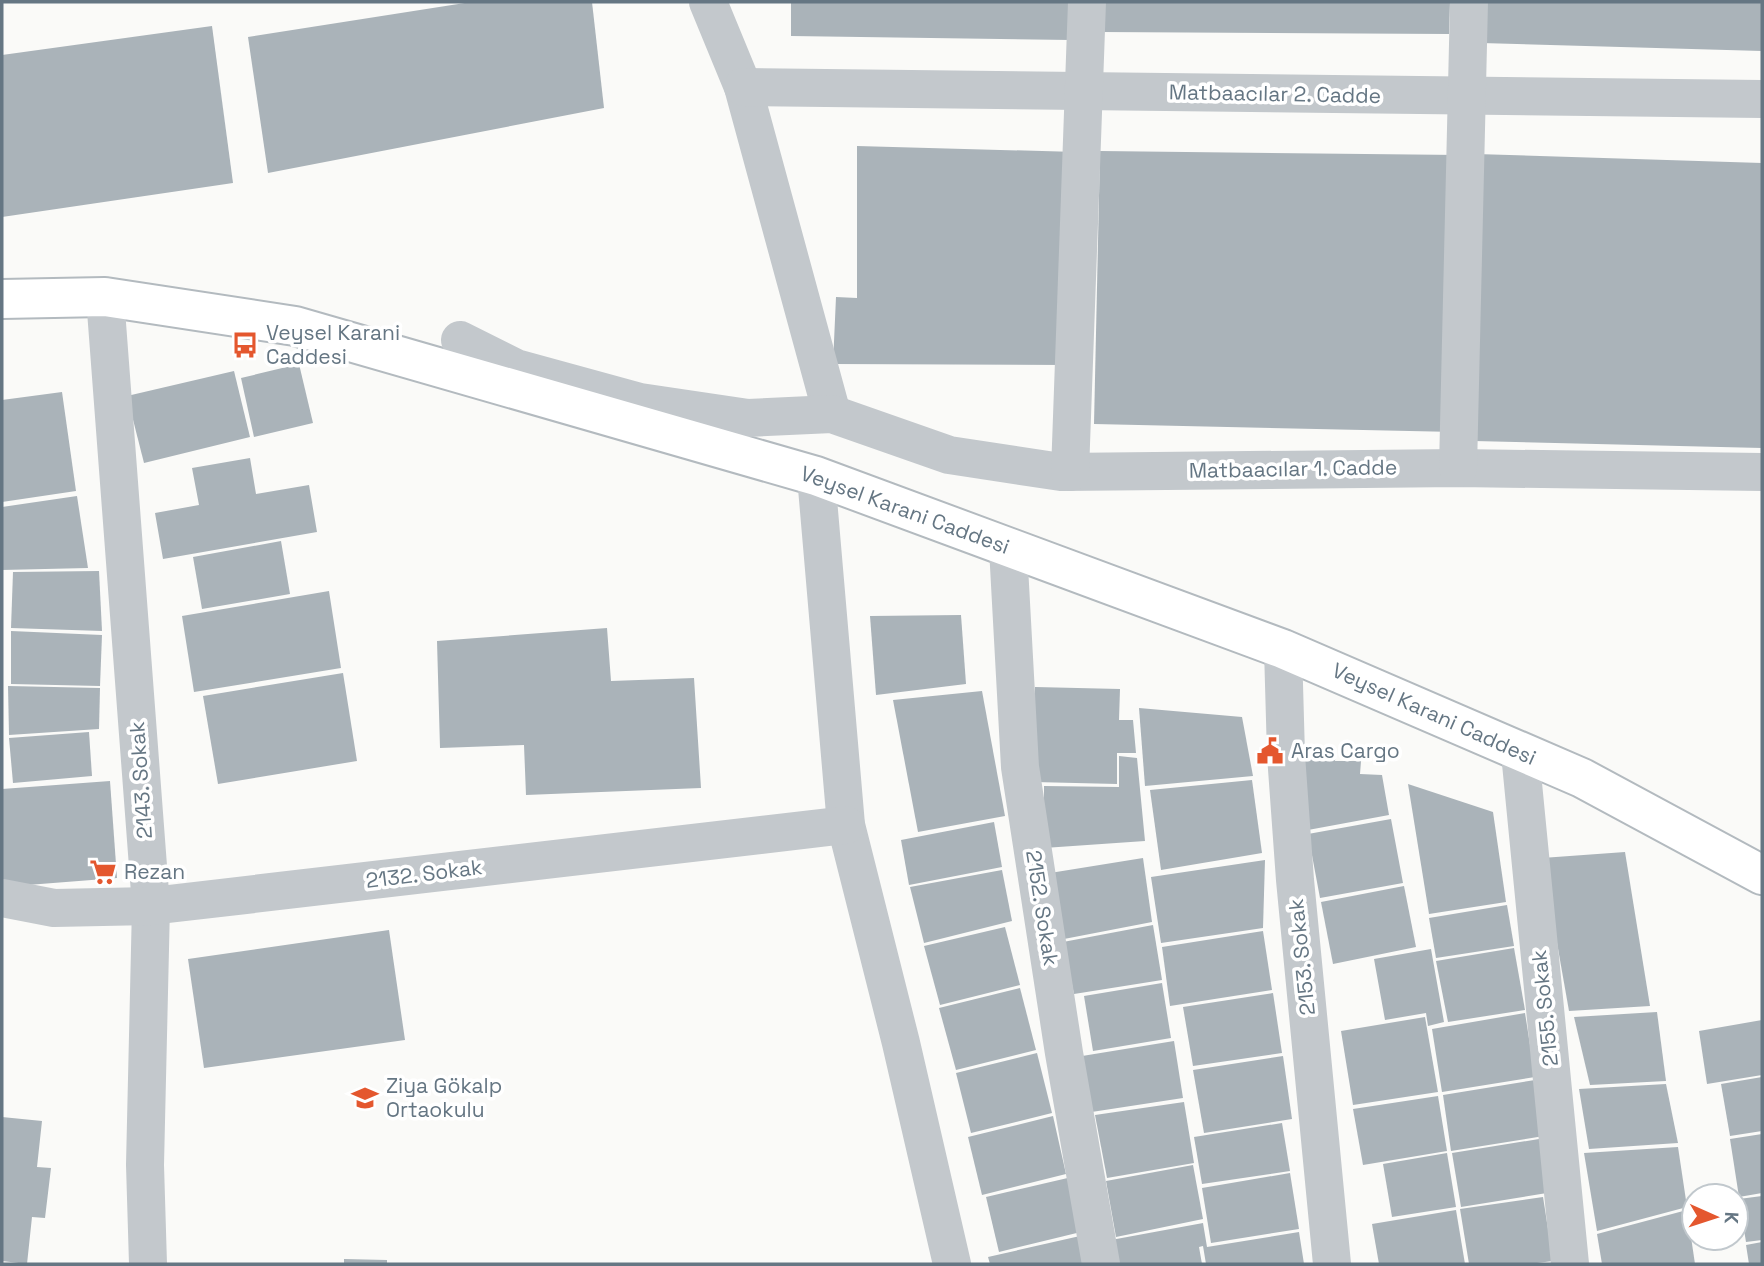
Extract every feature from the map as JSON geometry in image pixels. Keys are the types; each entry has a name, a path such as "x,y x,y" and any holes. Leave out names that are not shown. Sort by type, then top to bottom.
{"main road":[{"name":"Veysel Karani Caddesi","path":"2,299 105,297 295,326 816,476 1283,649 1582,778 1762,875"}],"street":[{"path":"460,340 516,368 640,402 748,418 832,414 743,87 708,2"},
{"path":"1070,472 1087,2"},
{"path":"1458,468 1469,2"},
{"name":"Matbaacılar 2. Cadde","path":"743,87 1762,99"},
{"name":"2143. Sokak","path":"105,297 151,906 145,1165 148,1264"},
{"name":"Matbaacılar 1. Cadde","path":"832,414 949,455 1061,472 1458,468 1762,472"},
{"path":"816,476 846,825 901,1043 952,1264"},
{"name":"2152. Sokak","path":"1008,548 1020,766 1064,1053 1101,1264"},
{"name":"2153. Sokak","path":"1283,649 1286,755 1295,880 1332,1264"},
{"name":"2155. Sokak","path":"1520,752 1570,1264"},
{"name":"2132. Sokak","path":"2,898 54,908 151,906 846,825"}],"building":[{"path":"471,2 592,2 604,108 268,173 248,37"},
{"path":"791,2 1072,2 1070,40 791,36"},
{"path":"1101,2 1450,2 1449,34 1100,32"},
{"path":"1480,2 1762,2 1762,51 1481,43"},
{"path":"212,26 233,183 2,217 2,55"},
{"path":"857,146 1077,152 1066,365 833,364 836,297 857,298"},
{"path":"1100,151 1460,155 1456,432 1094,424"},
{"path":"1476,154 1762,163 1762,448 1474,441"},
{"path":"299,364 313,423 254,437 241,378"},
{"path":"234,371 250,437 144,463 127,396"},
{"path":"62,392 76,491 2,502 2,400"},
{"path":"250,458 256,494 309,485 317,532 163,559 155,513 199,505 192,468"},
{"path":"77,496 88,568 2,570 2,507"},
{"path":"281,541 290,594 202,609 193,557"},
{"path":"99,571 102,631 11,628 13,572"},
{"path":"329,591 341,668 194,692 182,616"},
{"path":"961,615 966,684 876,695 870,616"},
{"path":"607,628 611,681 694,678 701,788 526,795 524,745 440,748 437,641"},
{"path":"11,631 102,635 100,686 11,684"},
{"path":"343,673 357,761 218,784 203,696"},
{"path":"8,686 100,688 99,729 9,735"},
{"path":"1035,687 1120,689 1119,720 1133,720 1136,753 1117,753 1117,784 1034,782"},
{"path":"982,691 1005,816 918,832 893,700"},
{"path":"1139,708 1242,717 1253,776 1145,786"},
{"path":"89,732 92,776 13,783 9,738"},
{"path":"1292,749 1336,750 1335,761 1361,761 1360,774 1382,775 1389,815 1308,830"},
{"path":"1119,756 1137,758 1145,841 1044,848 1044,786 1119,787"},
{"path":"1252,780 1262,853 1161,870 1150,790"},
{"path":"110,781 117,878 2,887 2,789"},
{"path":"1408,784 1493,812 1506,902 1429,914"},
{"path":"1391,819 1403,883 1320,898 1308,834"},
{"path":"994,822 1002,867 909,885 901,840"},
{"path":"1625,852 1650,1006 1569,1011 1542,858"},
{"path":"1143,858 1152,922 1064,939 1050,873"},
{"path":"1265,860 1263,928 1161,943 1151,877"},
{"path":"1002,870 1012,921 924,943 910,887"},
{"path":"1404,886 1416,947 1333,964 1321,902"},
{"path":"1507,905 1514,946 1436,958 1429,918"},
{"path":"1153,925 1162,980 1074,994 1063,942"},
{"path":"1005,927 1020,985 940,1005 924,946"},
{"path":"389,930 405,1040 204,1068 188,959"},
{"path":"1263,931 1272,990 1170,1006 1162,947"},
{"path":"1514,948 1525,1010 1448,1022 1436,961"},
{"path":"1431,949 1444,1022 1428,1026 1426,1013 1385,1020 1374,959"},
{"path":"1162,983 1171,1038 1093,1051 1084,996"},
{"path":"1020,988 1036,1050 956,1070 939,1008"},
{"path":"1273,993 1282,1053 1193,1066 1183,1007"},
{"path":"1657,1012 1666,1081 1590,1085 1574,1017"},
{"path":"1525,1013 1535,1077 1442,1092 1432,1029"},
{"path":"1425,1017 1438,1092 1353,1105 1341,1031"},
{"path":"1762,1020 1762,1075 1707,1084 1699,1031"},
{"path":"1174,1041 1183,1098 1085,1113 1076,1057"},
{"path":"1037,1053 1052,1113 971,1133 956,1073"},
{"path":"1283,1056 1292,1119 1204,1133 1193,1070"},
{"path":"1762,1077 1762,1131 1730,1136 1721,1084"},
{"path":"1535,1080 1544,1136 1451,1151 1443,1095"},
{"path":"1666,1084 1678,1143 1589,1149 1579,1089"},
{"path":"1438,1096 1447,1151 1363,1165 1353,1109"},
{"path":"1184,1102 1194,1163 1107,1178 1095,1115"},
{"path":"1053,1116 1066,1174 982,1195 968,1137"},
{"path":"2,1117 42,1121 37,1167 51,1168 45,1218 32,1217 27,1264 2,1261"},
{"path":"1282,1123 1290,1171 1202,1184 1194,1137"},
{"path":"1762,1134 1762,1193 1750,1195 1750,1182 1737,1182 1730,1139"},
{"path":"1545,1138 1553,1192 1461,1207 1452,1153"},
{"path":"1678,1147 1683,1182 1680,1182 1680,1209 1597,1231 1584,1153"},
{"path":"1447,1153 1456,1207 1392,1217 1383,1164"},
{"path":"1193,1165 1203,1219 1116,1237 1106,1181"},
{"path":"1290,1173 1299,1229 1211,1243 1202,1188"},
{"path":"1072,1177 1085,1231 999,1252 986,1197"},
{"path":"1762,1196 1762,1240 1750,1242 1750,1198"},
{"path":"1543,1197 1553,1261 1529,1264 1469,1264 1460,1209"},
{"path":"1456,1210 1465,1264 1379,1264 1372,1224"},
{"path":"1680,1212 1680,1252 1693,1252 1695,1264 1602,1264 1597,1234"},
{"path":"1203,1223 1207,1247 1299,1232 1304,1264 1206,1264 1203,1246 1199,1247 1202,1264 1116,1264 1111,1240"},
{"path":"1080,1236 1086,1264 990,1264 988,1257"},
{"path":"1762,1242 1762,1264 1749,1264 1747,1252 1750,1252 1750,1244"},
{"path":"344,1259 387,1260 387,1264 344,1264"}],"place":[{"name":"Veysel Karani Caddesi","path":"245,345"},
{"name":"Aras Cargo","path":"1270,751"},
{"name":"Rezan","path":"103,872"},
{"name":"Ziya Gökalp Ortaokulu","path":"365,1098"}]}
